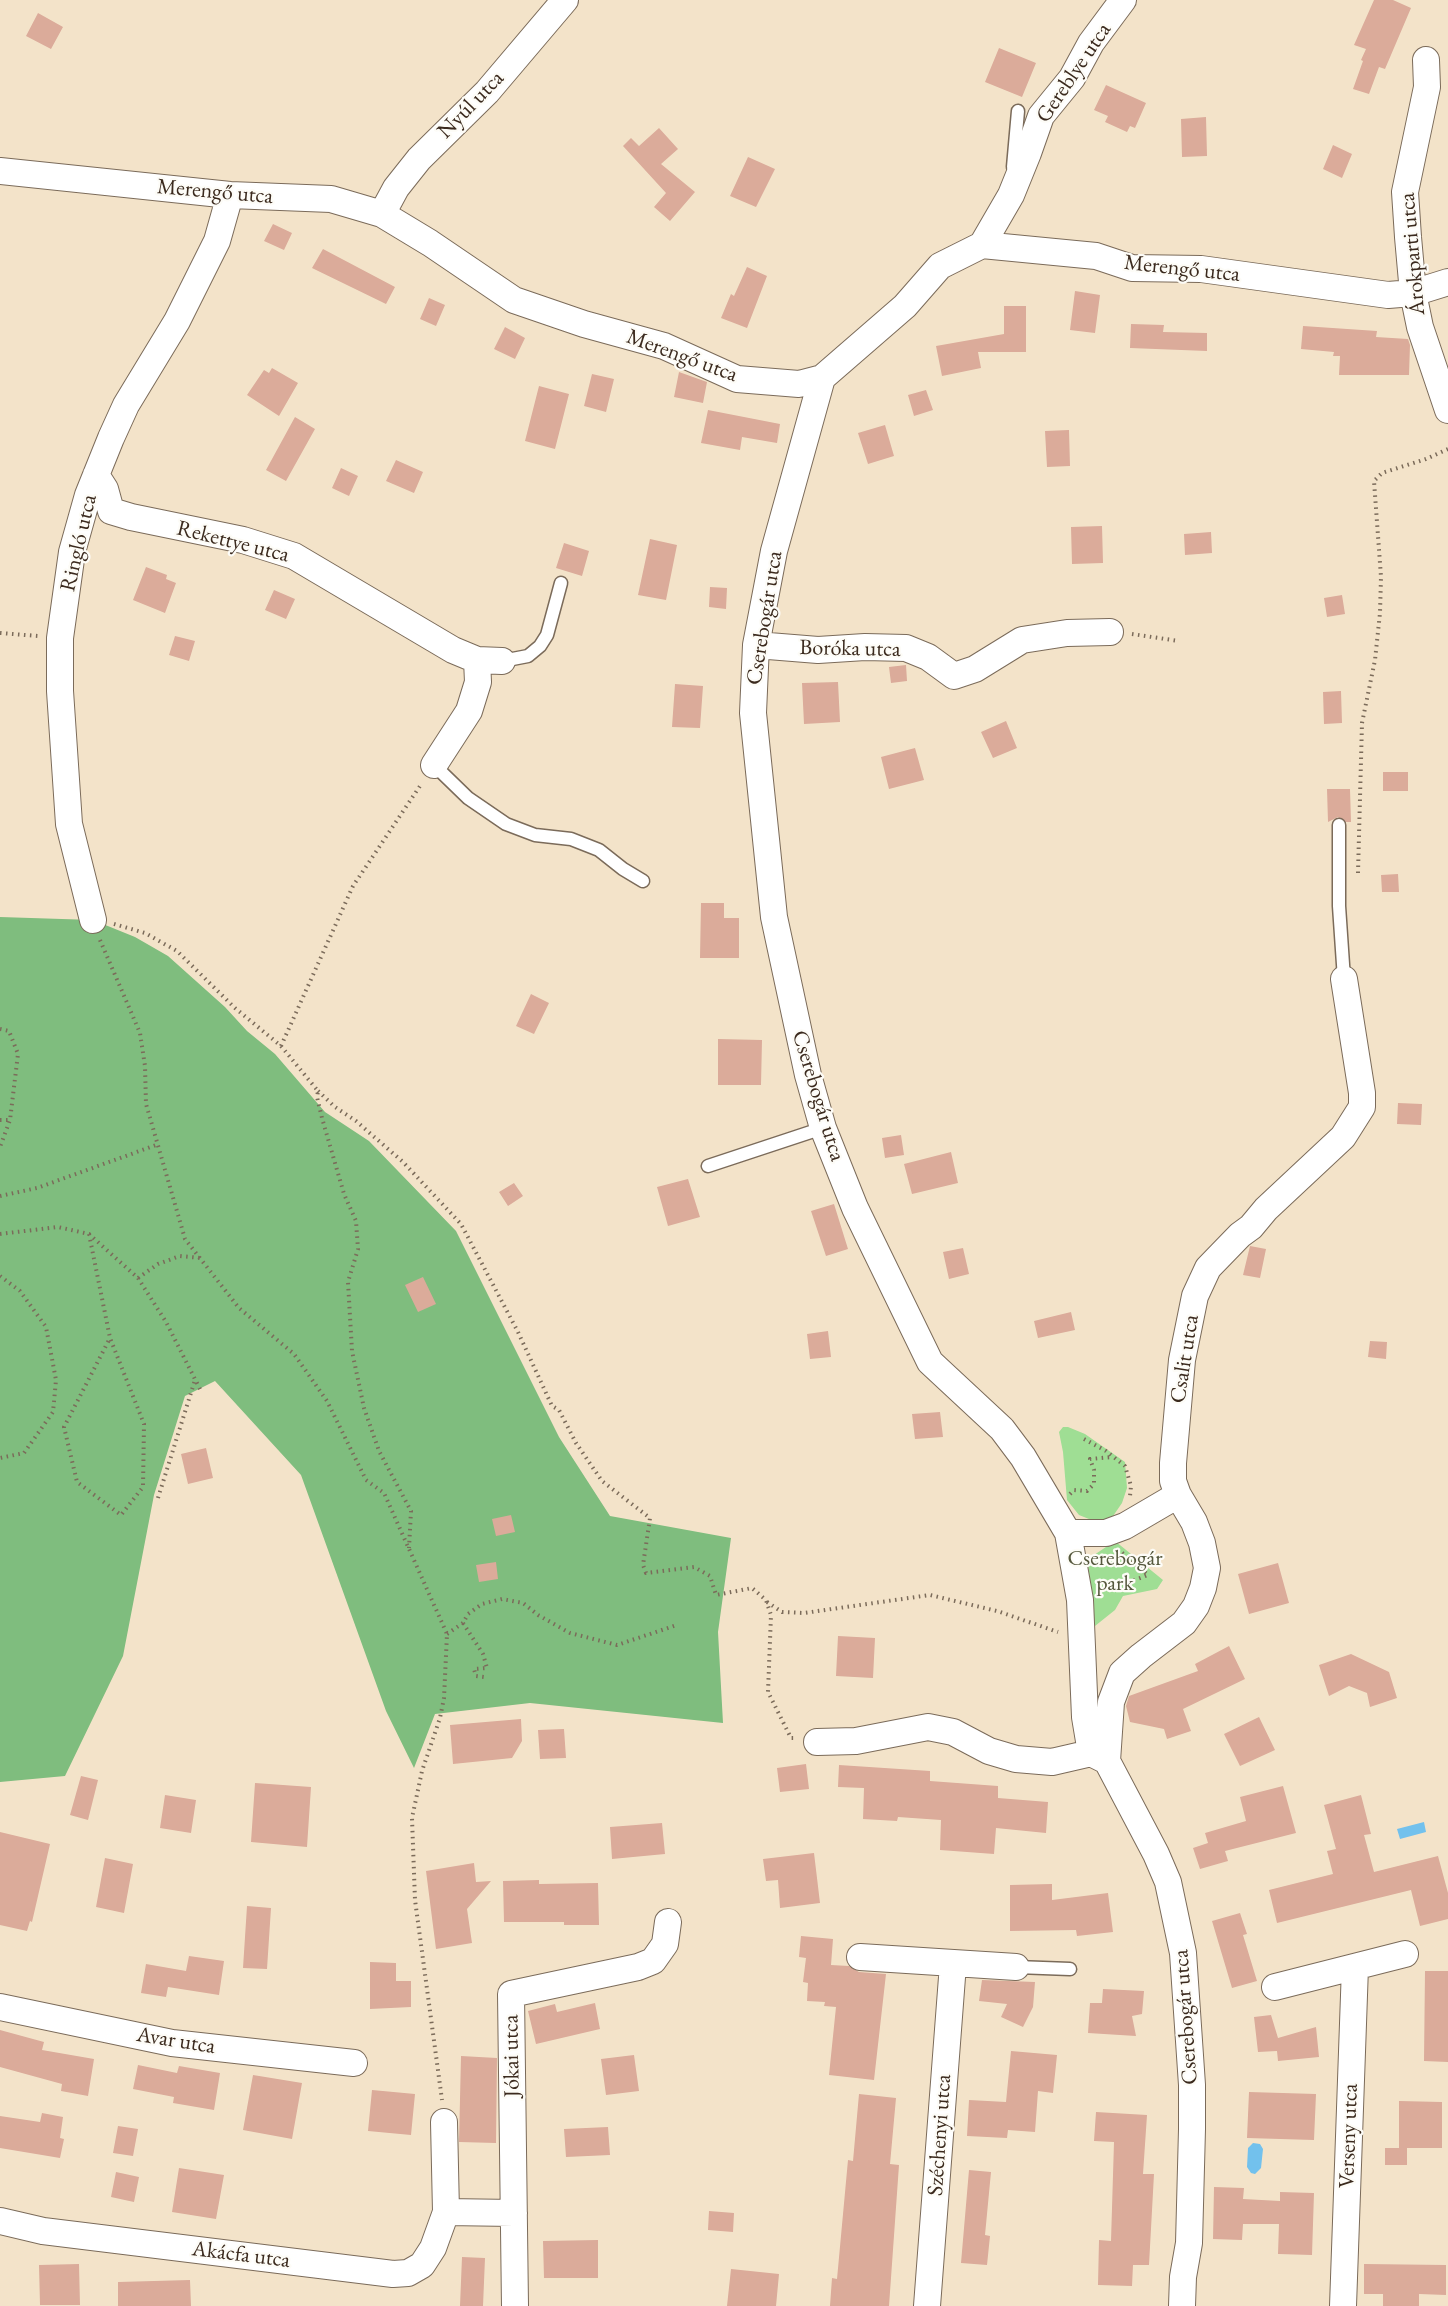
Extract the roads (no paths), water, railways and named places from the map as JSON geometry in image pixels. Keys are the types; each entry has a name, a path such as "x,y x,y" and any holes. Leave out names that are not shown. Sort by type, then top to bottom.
{"street":[{"name":"Nyúl utca","path":"382,214 396,188 419,159 487,92 565,0"},
{"name":"Gereblye utca","path":"982,245 1011,195 1041,116 1072,78 1092,43 1123,0"},
{"name":"Árokparti utca","path":"1426,60 1427,87 1406,192 1413,293 1420,327 1448,410"},
{"name":"Merengő utca","path":"0,171 230,195 331,199 382,214 430,243 514,300 584,324 664,346 737,379 799,384 822,378"},
{"name":"Ringló utca","path":"93,920 69,824 60,691 60,638 72,552 88,495 126,405 177,321 217,241 230,195"},
{"name":"Merengő utca","path":"982,245 1096,256 1132,268 1201,269 1388,296 1413,293 1448,282"},
{"path":"822,378 905,306 940,266 982,245"},
{"name":"Cserebogár utca","path":"822,378 774,551 756,645 753,713 774,917 795,1019 823,1128 855,1208 930,1362 1002,1429 1023,1457 1068,1533 1080,1600 1085,1717 1099,1757 1156,1854 1168,1882 1183,1953 1192,2085 1192,2129 1189,2243 1183,2277 1182,2306"},
{"name":"Rekettye utca","path":"96,475 105,489 111,511 131,518 243,540 294,556 453,650 490,661"},
{"name":"Boróka utca","path":"756,645 818,650 906,648 928,657 954,676 975,669 1022,640 1067,633 1110,632"},
{"path":"434,765 469,711 478,682 490,661"},
{"name":"Csalit utca","path":"1099,1757 1111,1702 1122,1673 1184,1623 1196,1606 1203,1588 1207,1568 1202,1543 1173,1481 1182,1360 1196,1296 1208,1268 1240,1235 1251,1227 1266,1209 1343,1137 1362,1107 1362,1093 1344,979"},
{"path":"1068,1533 1106,1533 1125,1526 1178,1495"},
{"path":"817,1742 856,1741 928,1727 953,1732 989,1751 1016,1759 1052,1762 1099,1757"},
{"name":"Jókai utca","path":"515,2306 511,1994 653,1961 665,1944 668,1922"},
{"path":"1275,1987 1405,1954"},
{"path":"860,1958 1016,1967"},
{"name":"Széchenyi utca","path":"927,2306 952,1964"},
{"name":"Verseny utca","path":"1343,2306 1355,1967"},
{"name":"Avar utca","path":"0,2007 172,2043 354,2063"},
{"name":"Akácfa utca","path":"0,2221 43,2231 393,2274 408,2273 422,2265 433,2248 446,2212 444,2122"},
{"path":"446,2212 514,2213"}],"lane":[{"path":"1011,195 1018,111"},
{"path":"490,661 516,660 528,656 540,646 547,635 561,583"},
{"path":"434,765 468,798 506,824 535,835 571,839 599,850 643,881"},
{"path":"1339,825 1339,906 1344,979"},
{"path":"708,1166 823,1128"},
{"path":"1016,1967 1070,1969"}],"water":[{"path":"1424,1822 1426,1832 1400,1839 1397,1829"},
{"path":"1253,2143 1260,2144 1263,2149 1261,2168 1255,2174 1251,2173 1247,2167 1248,2148"}],"park label":[{"name":"Cserebogár park","path":"1115,1572"}]}
